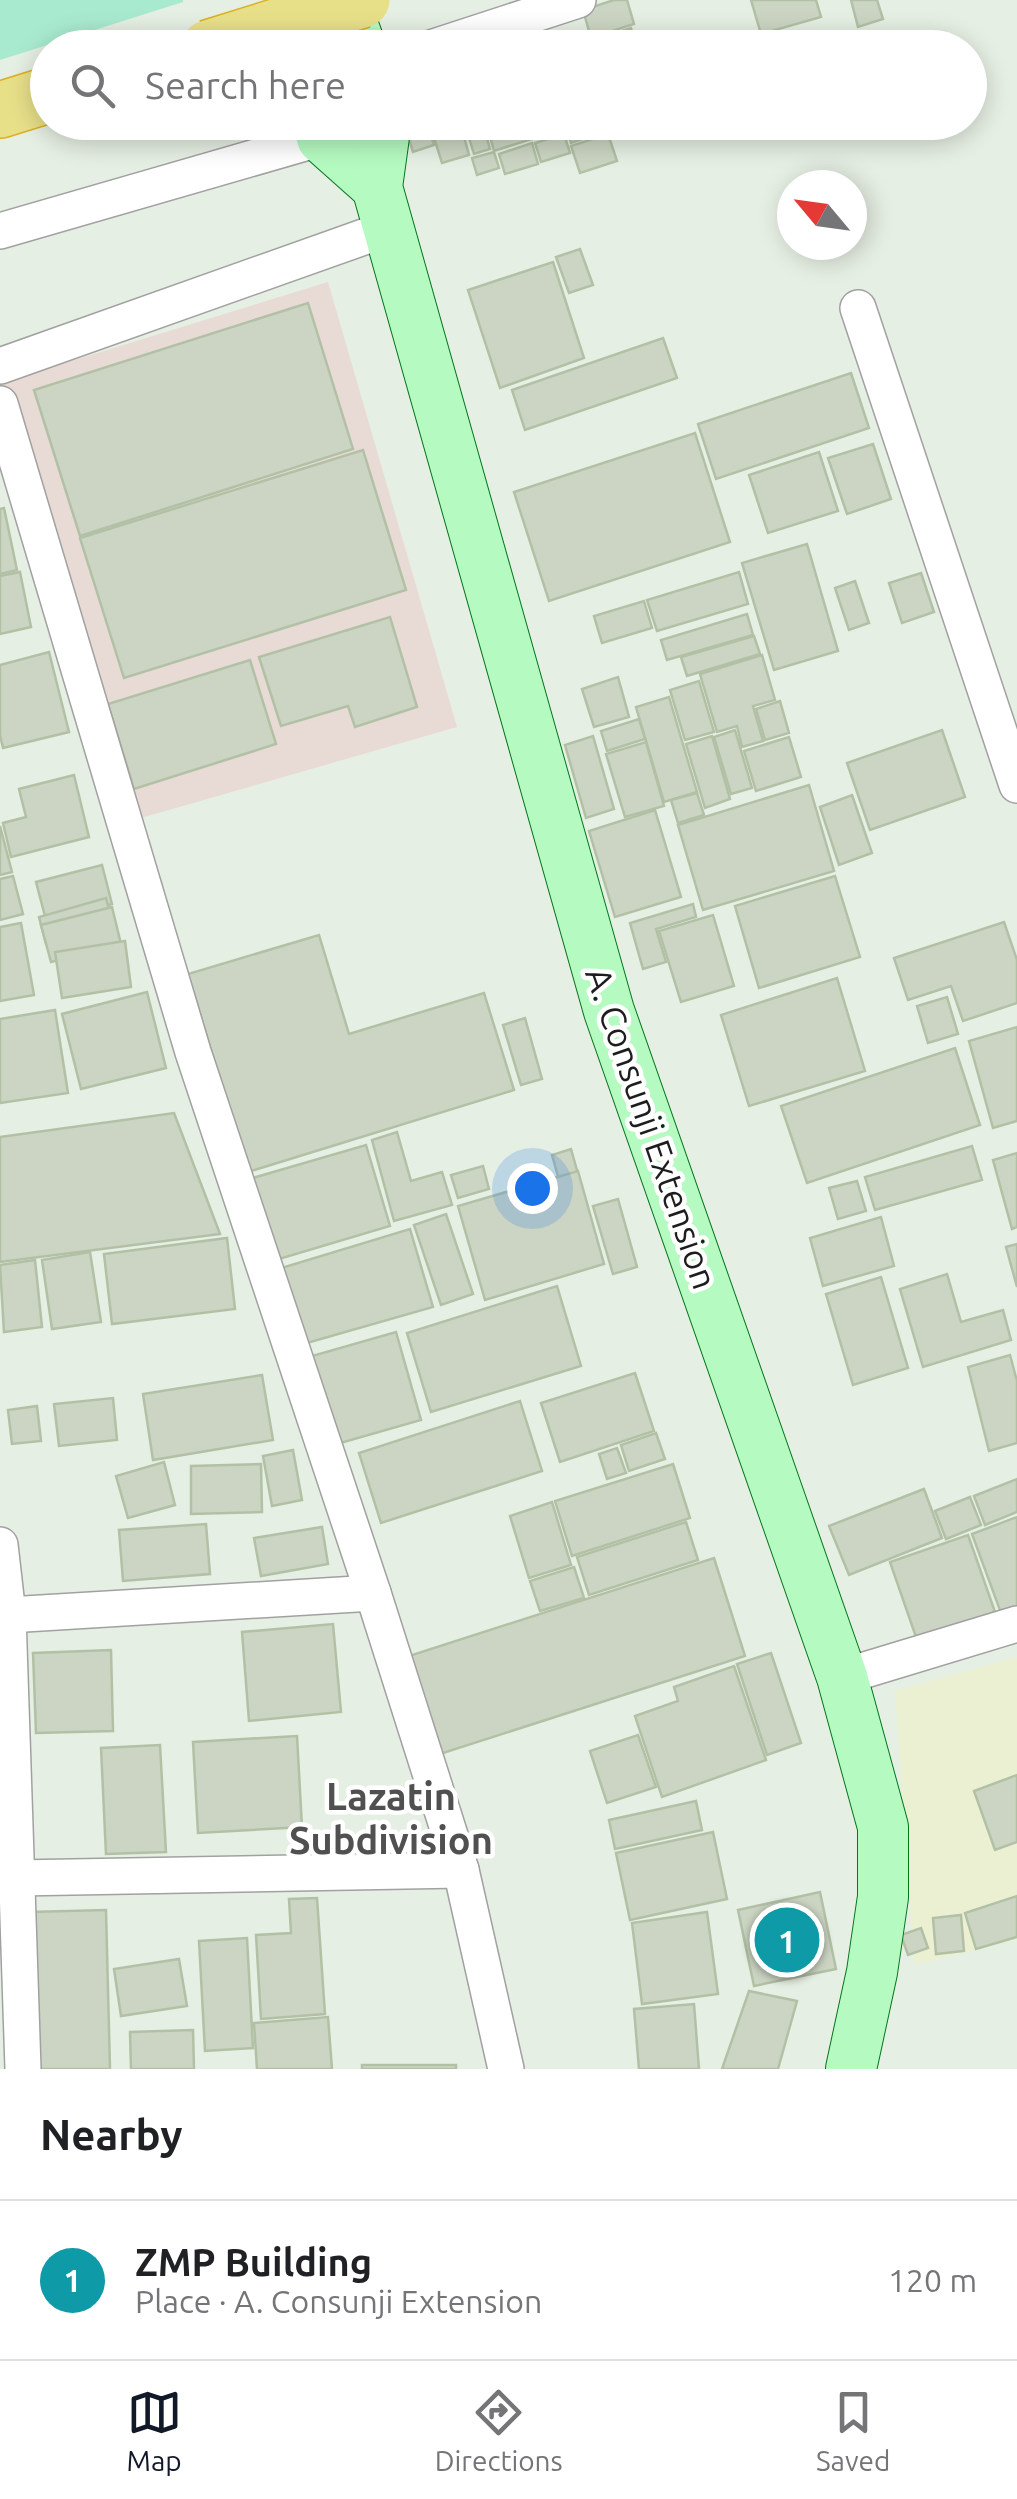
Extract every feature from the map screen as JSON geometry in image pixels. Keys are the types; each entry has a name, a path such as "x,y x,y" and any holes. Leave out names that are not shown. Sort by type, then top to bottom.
{"highway":[{"path":"266,30 362,0"},
{"path":"0,110 30,101"}],"main road":[{"path":"281,0 290,30"},
{"path":"344,0 354,30"},
{"path":"328,140 382,208"},
{"path":"382,208 385,140"},
{"name":"A. Consunji Extension","path":"382,208 610,1011 842,1677 883,1827 883,1897 851,2069"}],"street":[{"path":"486,30 578,0"},
{"path":"0,231 288,140"},
{"path":"0,366 382,208"},
{"path":"858,308 1017,785"},
{"path":"0,404 193,1052 374,1594 461,1870 506,2069"},
{"path":"0,1546 8,1615 24,2069"},
{"path":"8,1615 374,1594"},
{"path":"842,1677 1017,1624"},
{"path":"16,1878 461,1870"}],"shaded area":[{"path":"328,282 457,727 141,818 3,382"},
{"path":"1017,1657 1017,1940 914,1965 895,1691"}],"green space":[{"path":"0,0 183,0 95,30 30,30 30,50 0,60"}],"building":[{"path":"627,0 634,24 616,30 589,30 583,10"},
{"path":"751,0 816,0 821,17 775,30 760,30"},
{"path":"851,0 877,0 883,19 858,27"},
{"path":"409,140 432,140 434,145 413,152"},
{"path":"435,140 465,140 469,155 442,163"},
{"path":"470,140 487,140 490,149 474,154"},
{"path":"491,140 529,140 494,151"},
{"path":"566,140 570,153 541,162 535,143"},
{"path":"590,140 610,140 617,161 580,173 571,146"},
{"path":"532,143 538,164 505,174 499,154"},
{"path":"494,152 499,168 477,175 472,158"},
{"path":"580,249 593,285 569,293 556,257"},
{"path":"553,262 584,358 500,388 468,290"},
{"path":"308,303 353,449 80,536 34,390"},
{"path":"663,338 677,378 525,430 512,390"},
{"path":"851,373 869,428 716,479 698,424"},
{"path":"695,433 730,542 549,601 514,492"},
{"path":"873,444 891,499 847,514 828,458"},
{"path":"363,450 406,590 124,678 80,538"},
{"path":"819,452 838,511 768,533 749,475"},
{"path":"4,508 17,570 0,574 0,509"},
{"path":"807,544 838,651 774,670 742,563"},
{"path":"20,572 31,627 0,634 0,576"},
{"path":"739,572 748,604 657,631 647,600"},
{"path":"921,573 934,612 902,623 889,583"},
{"path":"855,581 869,623 849,630 835,588"},
{"path":"644,601 652,628 602,643 594,616"},
{"path":"747,614 753,635 667,660 661,640"},
{"path":"390,617 417,707 355,727 348,706 281,726 259,657"},
{"path":"754,636 760,654 687,676 681,657"},
{"path":"49,652 69,732 3,748 0,665"},
{"path":"762,655 775,700 753,706 763,741 742,747 737,726 717,732 700,674"},
{"path":"250,660 276,744 134,789 108,704"},
{"path":"618,677 629,717 594,727 582,689"},
{"path":"699,681 714,732 685,740 670,690"},
{"path":"669,697 697,792 664,802 636,707"},
{"path":"780,701 789,733 765,740 756,709"},
{"path":"639,719 645,739 607,751 601,731"},
{"path":"735,730 752,788 731,794 714,737"},
{"path":"942,730 965,797 870,830 847,763"},
{"path":"593,736 614,809 586,818 565,745"},
{"path":"712,736 730,799 705,808 686,744"},
{"path":"789,737 801,777 756,791 744,751"},
{"path":"646,742 664,806 625,817 606,754"},
{"path":"74,775 89,837 11,857 3,823 26,817 19,789"},
{"path":"809,785 834,871 703,910 678,825"},
{"path":"697,793 704,815 678,823 671,800"},
{"path":"852,795 872,853 839,865 820,807"},
{"path":"655,810 681,897 615,917 589,831"},
{"path":"0,826 12,872 0,875"},
{"path":"102,865 112,904 46,920 36,882"},
{"path":"13,876 23,914 0,920 0,879"},
{"path":"835,876 860,957 759,988 735,906"},
{"path":"106,898 113,925 46,944 39,917"},
{"path":"693,904 696,917 656,929 666,962 643,969 630,923"},
{"path":"112,907 121,944 51,962 41,925"},
{"path":"713,915 734,986 681,1002 659,931"},
{"path":"1004,922 1017,960 1017,1003 963,1021 951,986 908,1000 894,958"},
{"path":"21,923 34,995 0,1001 0,927"},
{"path":"319,935 349,1034 484,993 514,1090 248,1172 188,974"},
{"path":"125,941 131,987 62,998 55,952"},
{"path":"837,978 865,1071 749,1106 721,1015"},
{"path":"147,992 166,1068 81,1089 62,1014"},
{"path":"947,997 958,1034 928,1043 917,1006"},
{"path":"55,1010 68,1093 0,1103 0,1019"},
{"path":"525,1018 542,1079 521,1085 503,1025"},
{"path":"1017,1027 1017,1121 993,1128 969,1041"},
{"path":"955,1048 980,1125 807,1183 781,1106"},
{"path":"174,1113 220,1234 0,1262 0,1137"},
{"path":"397,1132 411,1181 442,1172 452,1205 394,1221 372,1140"},
{"path":"366,1145 390,1226 269,1262 246,1180"},
{"path":"972,1146 982,1180 875,1210 865,1177"},
{"path":"571,1149 578,1174 559,1180 552,1155"},
{"path":"1017,1153 1017,1227 1012,1229 993,1160"},
{"path":"483,1166 489,1189 458,1198 451,1175"},
{"path":"578,1171 604,1264 485,1300 458,1206"},
{"path":"857,1181 866,1211 838,1219 829,1188"},
{"path":"618,1199 637,1267 613,1274 593,1206"},
{"path":"446,1214 473,1294 441,1305 414,1225"},
{"path":"881,1217 894,1266 823,1286 810,1238"},
{"path":"410,1229 433,1307 300,1345 278,1269"},
{"path":"227,1238 235,1309 112,1324 104,1254"},
{"path":"1017,1244 1017,1287 1006,1247"},
{"path":"90,1252 101,1322 52,1329 42,1260"},
{"path":"35,1260 42,1327 4,1332 0,1265"},
{"path":"947,1274 961,1322 1003,1310 1011,1340 923,1367 900,1289"},
{"path":"881,1277 908,1368 853,1385 826,1294"},
{"path":"557,1286 581,1366 431,1412 407,1333"},
{"path":"396,1332 421,1420 337,1444 312,1356"},
{"path":"1010,1355 1017,1381 1017,1443 989,1451 968,1367"},
{"path":"635,1373 654,1431 560,1462 541,1403"},
{"path":"262,1375 273,1440 153,1460 143,1394"},
{"path":"113,1398 117,1440 59,1446 54,1404"},
{"path":"520,1401 542,1471 381,1523 359,1453"},
{"path":"37,1406 41,1441 12,1444 8,1410"},
{"path":"656,1433 665,1459 629,1471 621,1445"},
{"path":"617,1448 626,1473 607,1479 599,1454"},
{"path":"293,1450 302,1500 272,1506 263,1456"},
{"path":"164,1462 175,1505 128,1518 116,1476"},
{"path":"261,1464 262,1512 191,1514 191,1466"},
{"path":"673,1464 690,1518 572,1556 555,1501"},
{"path":"1017,1479 1017,1512 985,1525 974,1496"},
{"path":"924,1489 942,1538 849,1575 829,1526"},
{"path":"970,1497 981,1525 946,1539 935,1511"},
{"path":"552,1502 571,1565 529,1578 510,1516"},
{"path":"1017,1517 1017,1607 1001,1613 972,1534"},
{"path":"686,1522 698,1560 589,1595 577,1557"},
{"path":"206,1524 210,1574 123,1581 119,1530"},
{"path":"322,1527 328,1564 261,1576 254,1538"},
{"path":"968,1535 995,1612 917,1640 890,1562"},
{"path":"714,1558 745,1656 440,1754 409,1656"},
{"path":"574,1567 584,1598 540,1611 530,1581"},
{"path":"333,1624 341,1712 249,1721 242,1632"},
{"path":"111,1650 113,1731 36,1733 33,1653"},
{"path":"771,1653 801,1743 767,1755 737,1664"},
{"path":"734,1666 766,1760 662,1797 635,1716 678,1701 674,1687"},
{"path":"638,1735 656,1787 607,1803 590,1751"},
{"path":"297,1736 302,1827 198,1833 193,1742"},
{"path":"160,1745 166,1852 106,1854 101,1748"},
{"path":"1017,1775 1017,1842 995,1850 974,1791"},
{"path":"696,1801 702,1830 615,1849 609,1820"},
{"path":"713,1832 727,1899 630,1920 616,1853"},
{"path":"820,1892 836,1969 754,1986 738,1910"},
{"path":"1017,1896 1017,1937 976,1949 965,1913"},
{"path":"317,1898 325,2014 261,2019 256,1935 291,1933 289,1899"},
{"path":"106,1910 110,2069 35,2069 30,1912"},
{"path":"707,1912 718,1994 642,2004 632,1923"},
{"path":"961,1915 964,1951 936,1954 933,1918"},
{"path":"921,1928 928,1948 908,1955 901,1935"},
{"path":"247,1938 253,2048 205,2051 199,1941"},
{"path":"179,1959 187,2006 121,2016 114,1969"},
{"path":"749,1991 797,2001 778,2069 722,2069"},
{"path":"694,2004 699,2069 639,2069 634,2009"},
{"path":"328,2017 332,2069 257,2069 254,2023"},
{"path":"193,2030 194,2069 131,2069 130,2032"},
{"path":"362,2065 456,2065 456,2069 362,2069"}],"place":[{"name":"ZMP Building","path":"787,1940"}],"district":[{"name":"Lazatin Subdivision","path":"391,1818"}]}
